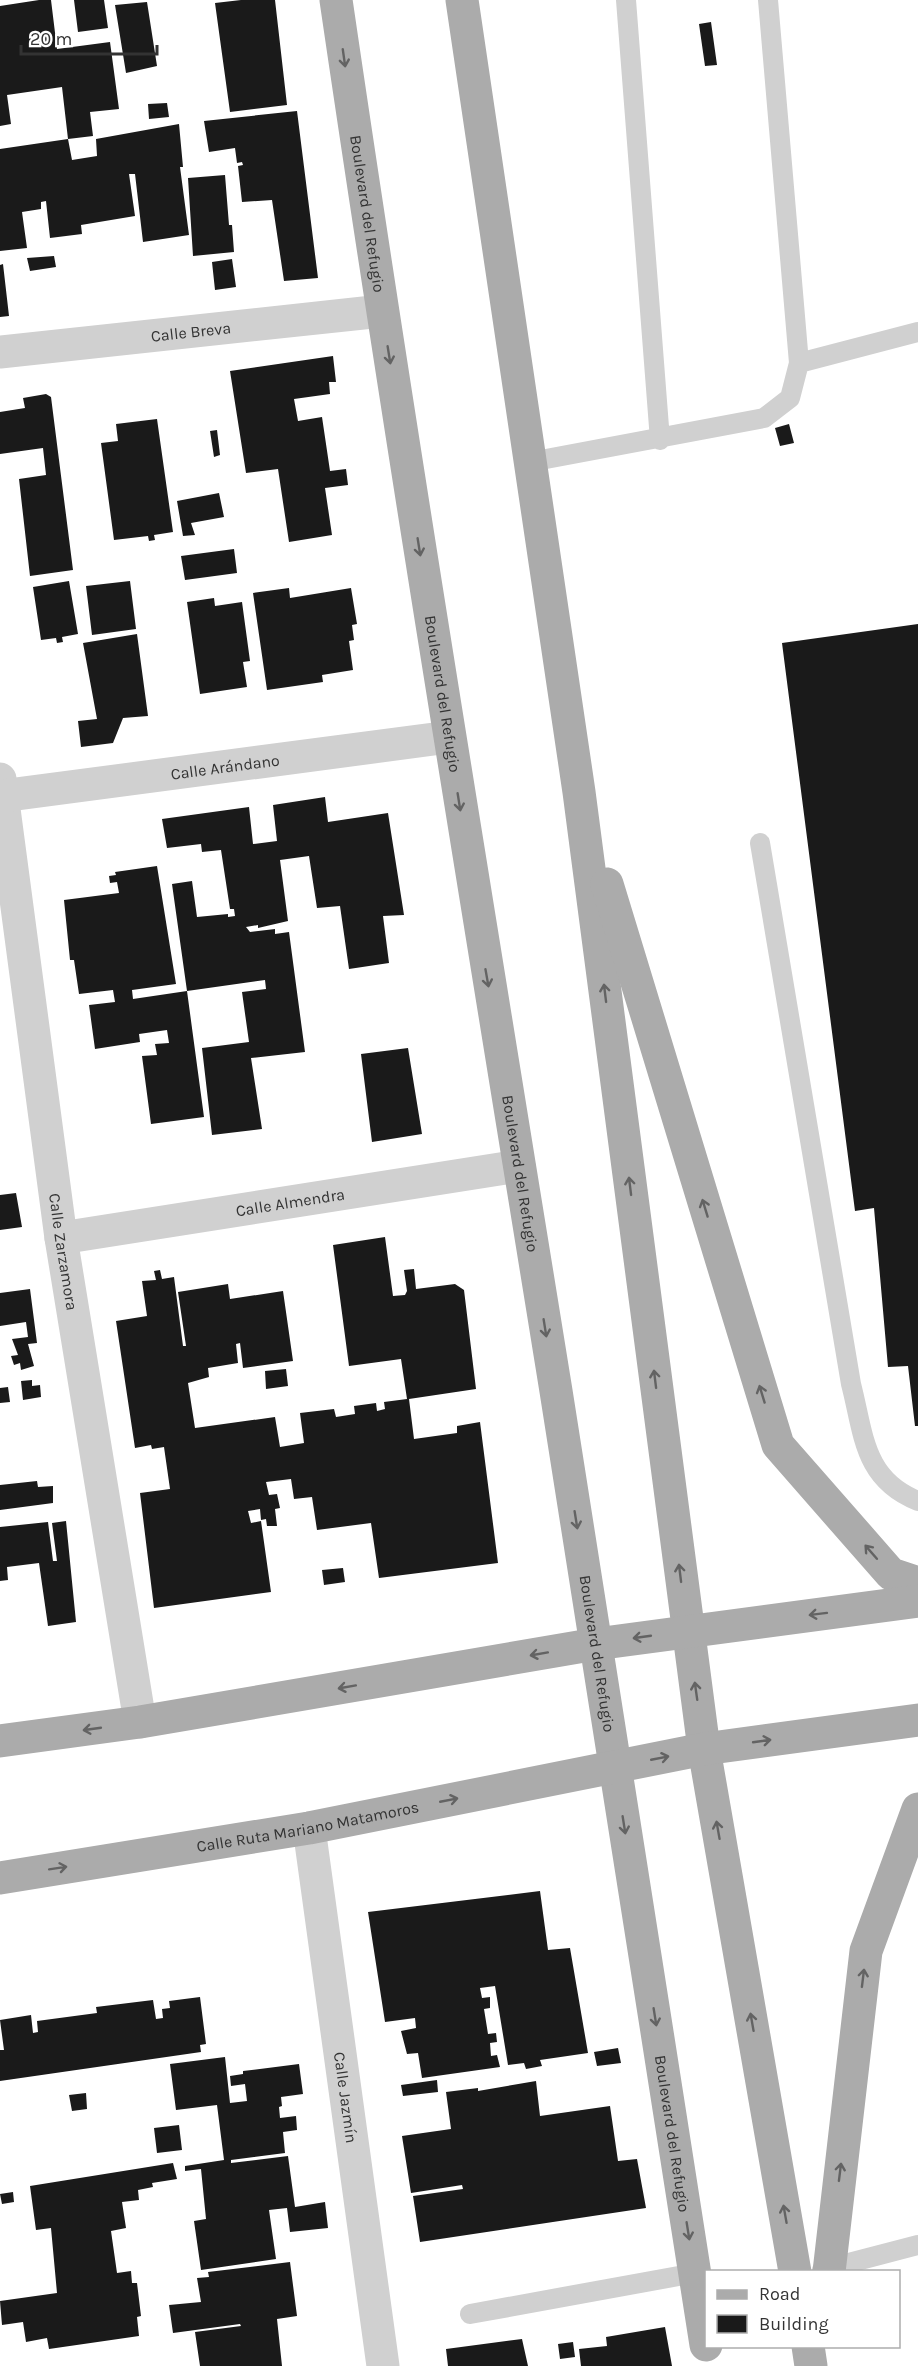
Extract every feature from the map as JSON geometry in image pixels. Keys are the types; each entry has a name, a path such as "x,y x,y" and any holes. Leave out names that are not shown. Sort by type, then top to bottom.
{"main road":[{"name":"Boulevard del Refugio","path":"336,0 449,736 705,2334"},
{"path":"462,0 579,792 704,1749 795,2270"},
{"path":"579,792 778,1444 891,1574 918,1583"},
{"path":"0,1741 140,1722 596,1644 918,1601"},
{"name":"Calle Ruta Mariano Matamoros","path":"0,1878 309,1828 704,1749 918,1720"},
{"path":"825,2270 866,1951 918,1809"},
{"name":"Boulevard del Refugio","path":"707,2348 710,2366"},
{"path":"808,2348 813,2366"},
{"path":"813,2366 817,2348"}],"street":[{"name":"Calle Breva","path":"0,352 382,311"},
{"name":"Calle Arándano","path":"1,788 449,736"},
{"name":"Calle Zarzamora","path":"1,788 61,1238 140,1722"},
{"name":"Calle Almendra","path":"61,1238 519,1166"},
{"name":"Calle Jazmín","path":"309,1828 383,2366"}],"lane":[{"path":"626,0 660,440"},
{"path":"530,462 660,440 764,418 790,398 799,363 768,0"},
{"path":"799,363 918,332"},
{"path":"760,843 850,1384 872,1466 887,1483 904,1496 918,1501"},
{"path":"829,2270 918,2245"},
{"path":"470,2314 695,2273"}],"building":[{"path":"51,0 57,49 110,42 119,109 90,112 93,136 68,139 62,87 7,95 11,124 0,126 0,6"},
{"path":"74,0 104,0 108,28 78,32"},
{"path":"275,0 287,105 230,112 215,3"},
{"path":"147,2 157,66 126,73 115,5"},
{"path":"711,22 717,65 705,66 699,24"},
{"path":"167,103 169,117 149,119 148,104"},
{"path":"297,111 318,278 284,281 272,200 242,202 238,166 243,165 242,162 237,163 235,148 209,152 204,121"},
{"path":"179,124 183,167 180,167 189,235 143,242 135,174 129,174 135,216 81,225 82,234 50,238 46,201 41,202 41,209 22,212 27,248 0,251 0,149 68,139 72,160 97,156 96,139"},
{"path":"225,175 229,225 232,225 234,252 193,256 188,178"},
{"path":"54,256 56,267 30,271 27,258"},
{"path":"232,259 236,287 215,290 212,262"},
{"path":"3,264 9,316 0,317 0,265"},
{"path":"333,356 336,382 329,382 330,394 294,399 298,421 322,417 330,471 346,469 348,485 325,488 332,535 289,542 278,469 246,473 230,371"},
{"path":"46,394 51,397 73,570 30,576 19,479 46,475 43,448 0,454 0,412 25,408 23,398"},
{"path":"157,419 173,532 154,535 155,540 149,541 148,536 114,540 101,443 118,441 116,424"},
{"path":"789,424 794,443 780,446 775,428"},
{"path":"217,430 220,455 214,457 210,431"},
{"path":"219,493 224,517 191,523 195,535 183,536 177,501"},
{"path":"234,549 237,573 185,580 181,556"},
{"path":"69,581 78,634 62,637 63,642 57,643 56,638 41,640 33,587"},
{"path":"130,581 136,629 92,635 86,586"},
{"path":"289,588 290,598 351,588 357,624 352,625 354,640 349,641 353,670 322,675 323,682 267,690 253,593"},
{"path":"214,598 215,606 242,602 250,661 243,662 247,687 200,694 187,602"},
{"path":"918,624 918,1426 915,1426 908,1366 888,1367 874,1208 855,1211 782,643"},
{"path":"137,634 148,716 123,718 113,743 81,747 78,721 97,719 83,643"},
{"path":"325,797 328,822 388,813 404,915 383,916 389,963 349,969 340,906 317,908 309,856 280,860 288,921 258,928 258,925 246,927 250,932 275,929 275,934 289,932 305,1052 251,1058 262,1129 212,1135 202,1048 249,1042 242,992 266,989 265,980 187,991 172,884 192,881 197,917 228,914 228,917 235,916 234,909 230,909 221,850 202,852 201,844 167,848 162,819 249,807 253,844 277,841 273,805"},
{"path":"157,866 176,984 132,990 133,999 187,991 204,1117 151,1124 142,1056 157,1055 155,1044 169,1043 167,1030 139,1034 140,1042 95,1049 89,1005 115,1002 113,990 79,994 74,960 70,960 64,900 119,893 117,882 110,883 109,876 116,875 115,872"},
{"path":"408,1048 422,1134 372,1142 361,1054"},
{"path":"16,1193 22,1227 0,1230 0,1195"},
{"path":"385,1237 393,1296 405,1295 407,1291 404,1270 414,1269 416,1289 455,1284 464,1290 476,1389 409,1399 414,1439 457,1433 457,1426 480,1422 498,1563 379,1578 371,1523 317,1530 312,1497 294,1499 291,1479 266,1482 269,1495 277,1494 280,1508 275,1509 277,1526 267,1526 266,1519 261,1520 260,1509 248,1511 251,1523 261,1521 271,1592 154,1608 140,1493 170,1489 164,1447 152,1449 151,1445 135,1448 116,1321 147,1316 142,1281 156,1280 154,1271 160,1270 162,1279 174,1277 183,1346 186,1346 178,1292 228,1284 230,1299 283,1291 293,1361 243,1368 240,1343 236,1344 238,1363 208,1368 209,1377 188,1383 195,1428 275,1417 280,1447 304,1443 300,1413 334,1409 336,1417 355,1414 354,1406 376,1403 377,1411 385,1409 384,1402 407,1399 401,1359 349,1366 333,1245"},
{"path":"30,1289 37,1343 28,1344 34,1366 21,1370 20,1363 14,1365 11,1356 18,1355 12,1339 28,1337 26,1322 0,1326 0,1293"},
{"path":"286,1369 288,1386 266,1389 265,1371"},
{"path":"32,1380 32,1386 40,1385 41,1397 23,1400 21,1381"},
{"path":"8,1387 10,1402 0,1403 0,1388"},
{"path":"37,1481 38,1487 53,1486 53,1503 0,1510 0,1485"},
{"path":"66,1521 76,1622 48,1626 39,1563 7,1567 8,1580 0,1581 0,1527 48,1522 53,1561 57,1561 52,1523"},
{"path":"343,1568 345,1582 324,1585 322,1570"},
{"path":"540,1891 548,1950 570,1948 588,2053 540,2060 542,2066 526,2069 524,2063 508,2065 495,1986 480,1988 482,1998 490,1997 490,2008 484,2009 488,2034 496,2033 497,2042 490,2043 491,2056 497,2055 500,2067 422,2078 418,2053 407,2054 401,2031 416,2028 415,2018 385,2022 368,1912"},
{"path":"200,1997 206,2044 200,2045 201,2052 0,2081 0,2050 4,2050 0,2020 31,2015 33,2033 38,2032 37,2021 97,2013 96,2007 153,2000 156,2019 163,2018 162,2009 170,2008 169,2001"},
{"path":"618,2048 621,2063 597,2066 594,2052"},
{"path":"225,2057 230,2103 247,2101 245,2084 231,2086 230,2076 243,2074 243,2071 299,2064 303,2094 281,2097 282,2106 279,2107 280,2118 296,2116 297,2130 283,2132 285,2153 231,2160 231,2163 288,2156 295,2207 325,2202 328,2228 290,2232 287,2208 269,2210 276,2259 201,2270 194,2221 206,2219 201,2169 185,2171 185,2166 224,2160 217,2105 176,2110 170,2064"},
{"path":"437,2080 438,2092 403,2096 401,2085"},
{"path":"536,2081 540,2116 610,2106 618,2161 637,2159 646,2208 420,2242 413,2196 463,2189 462,2185 411,2193 402,2136 451,2129 446,2092 478,2088 478,2091"},
{"path":"86,2093 87,2109 72,2111 69,2095"},
{"path":"179,2125 182,2150 157,2153 154,2128"},
{"path":"173,2163 177,2179 152,2183 153,2187 138,2190 139,2200 122,2202 126,2228 111,2231 117,2273 131,2271 132,2283 137,2283 141,2316 137,2317 139,2336 49,2349 47,2338 26,2342 23,2322 2,2325 0,2301 57,2293 51,2228 36,2230 30,2186"},
{"path":"13,2192 14,2202 2,2204 0,2194"},
{"path":"290,2262 297,2316 277,2319 282,2366 200,2366 195,2332 241,2326 240,2324 173,2333 169,2305 201,2302 197,2278 209,2277 208,2272"},
{"path":"665,2327 672,2366 581,2366 579,2349 607,2346 606,2337"},
{"path":"522,2339 528,2366 448,2366 446,2349"},
{"path":"573,2342 575,2357 560,2359 558,2344"}]}
